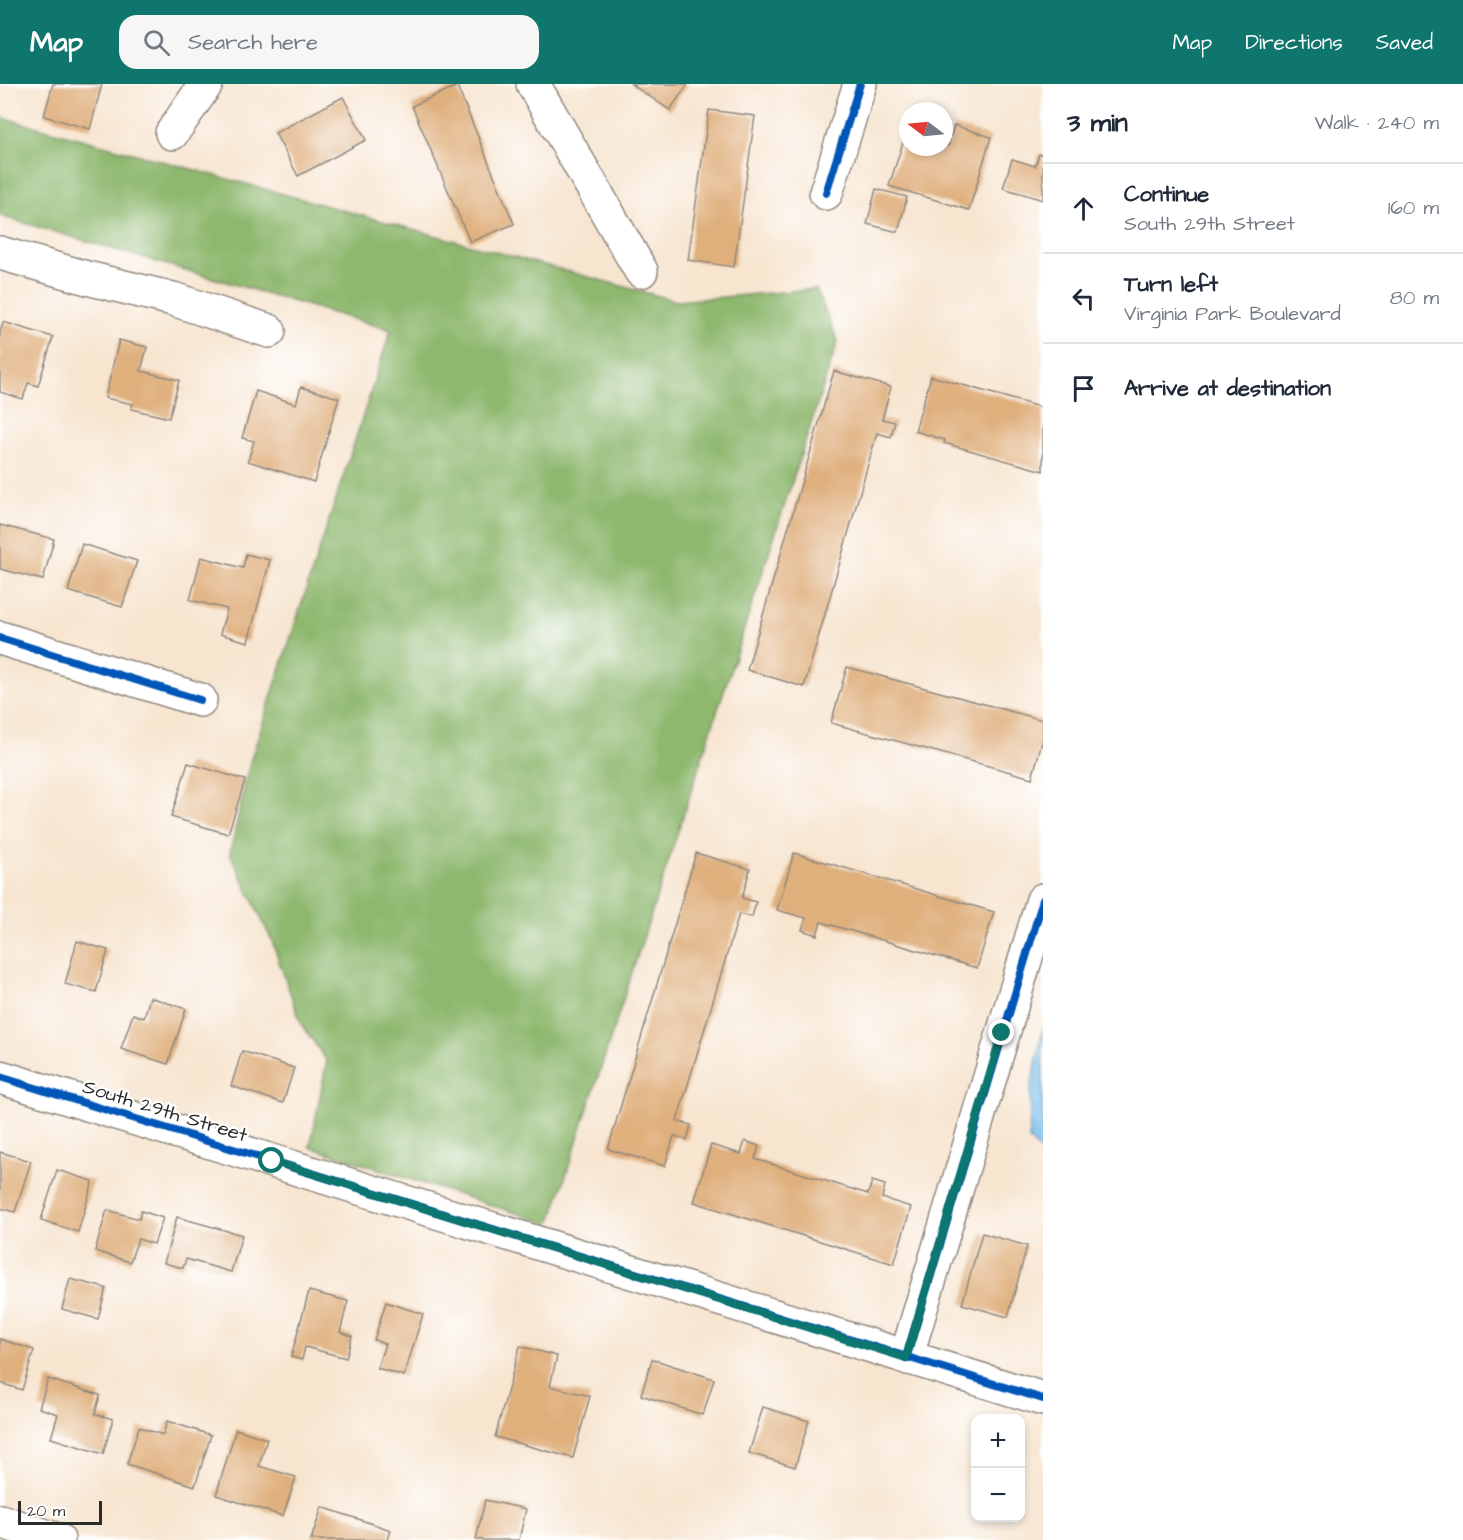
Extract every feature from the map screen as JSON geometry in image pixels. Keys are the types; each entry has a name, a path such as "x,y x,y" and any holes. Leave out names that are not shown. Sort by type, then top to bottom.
{"street":[{"path":"172,133 206,84"},
{"path":"533,84 641,271"},
{"path":"826,194 860,84"},
{"path":"0,253 87,278 173,299 269,332"},
{"path":"0,638 200,700"},
{"path":"906,1358 1043,900"},
{"name":"South 29th Street","path":"0,1077 1043,1399"},
{"path":"0,1521 58,1540"}],"green space":[{"path":"0,117 677,301 816,289 838,341 550,1224 310,1147 327,1061 301,1024 272,941 230,853 250,762 391,330 0,216"}],"water":[{"path":"1043,1029 1043,1154 1029,1140 1031,1088"}],"building":[{"path":"53,84 102,84 90,129 44,116"},
{"path":"631,84 688,84 670,110"},
{"path":"457,86 514,224 470,242 412,106"},
{"path":"343,97 366,140 298,176 275,133"},
{"path":"709,110 755,116 734,267 688,260"},
{"path":"954,125 991,137 969,210 889,186 899,155 953,156"},
{"path":"1039,154 1043,155 1043,200 1003,188 1012,159 1035,166"},
{"path":"876,189 907,197 898,232 867,224"},
{"path":"3,322 53,337 38,386 28,383 23,399 0,392 0,333"},
{"path":"119,340 147,347 141,371 179,380 169,418 131,409 133,404 105,398"},
{"path":"834,371 891,387 882,419 895,422 891,437 877,433 804,687 747,670"},
{"path":"931,376 1043,408 1043,471 944,443 945,440 915,431"},
{"path":"301,387 339,398 314,482 248,461 254,441 242,438 256,391 296,404"},
{"path":"0,525 54,539 43,580 0,569"},
{"path":"82,544 137,561 122,607 68,591"},
{"path":"246,554 270,560 248,642 220,634 227,609 190,600 201,557 243,568"},
{"path":"847,667 1043,720 1043,739 1032,778 831,723"},
{"path":"188,763 245,780 228,834 171,817"},
{"path":"696,853 750,869 742,898 756,902 752,917 739,914 677,1121 691,1125 687,1140 674,1136 665,1166 608,1149"},
{"path":"794,853 994,912 977,968 821,922 817,935 802,930 806,918 777,910"},
{"path":"77,941 108,950 96,992 65,984"},
{"path":"150,997 186,1009 168,1064 121,1049 133,1014 144,1018"},
{"path":"242,1051 294,1068 283,1103 231,1086"},
{"path":"745,1141 759,1146 755,1159 868,1194 872,1181 885,1185 882,1198 911,1207 894,1264 694,1202 711,1145 741,1154"},
{"path":"0,1152 31,1161 15,1212 0,1208"},
{"path":"57,1170 93,1181 78,1232 41,1220"},
{"path":"107,1210 139,1219 141,1211 163,1218 154,1244 138,1239 130,1262 95,1251"},
{"path":"177,1217 242,1235 231,1272 186,1259 183,1268 164,1263"},
{"path":"982,1233 1027,1246 1008,1317 962,1304"},
{"path":"70,1279 106,1288 98,1319 62,1309"},
{"path":"309,1291 348,1301 340,1332 352,1336 346,1358 305,1347 302,1360 291,1357"},
{"path":"386,1302 423,1314 404,1376 377,1368 385,1344 374,1340"},
{"path":"0,1339 34,1350 22,1390 0,1383"},
{"path":"520,1346 557,1356 550,1386 590,1396 573,1458 495,1437"},
{"path":"652,1359 714,1379 703,1415 641,1395"},
{"path":"48,1379 100,1395 95,1414 113,1419 103,1454 51,1438 58,1414 39,1408"},
{"path":"763,1407 809,1421 795,1467 749,1453"},
{"path":"167,1421 211,1435 195,1486 127,1464 139,1427 163,1435"},
{"path":"236,1429 267,1439 259,1466 296,1477 283,1516 216,1495"},
{"path":"485,1500 526,1509 519,1540 476,1540"},
{"path":"322,1507 391,1530 388,1540 311,1540"}],"cycle path":[{"path":"826,193 860,84"},
{"path":"0,638 200,700"},
{"path":"906,1358 1043,900"},
{"path":"0,1077 1043,1399"}],"route":[{"path":"272,1161 906,1358 1002,1033"}]}
